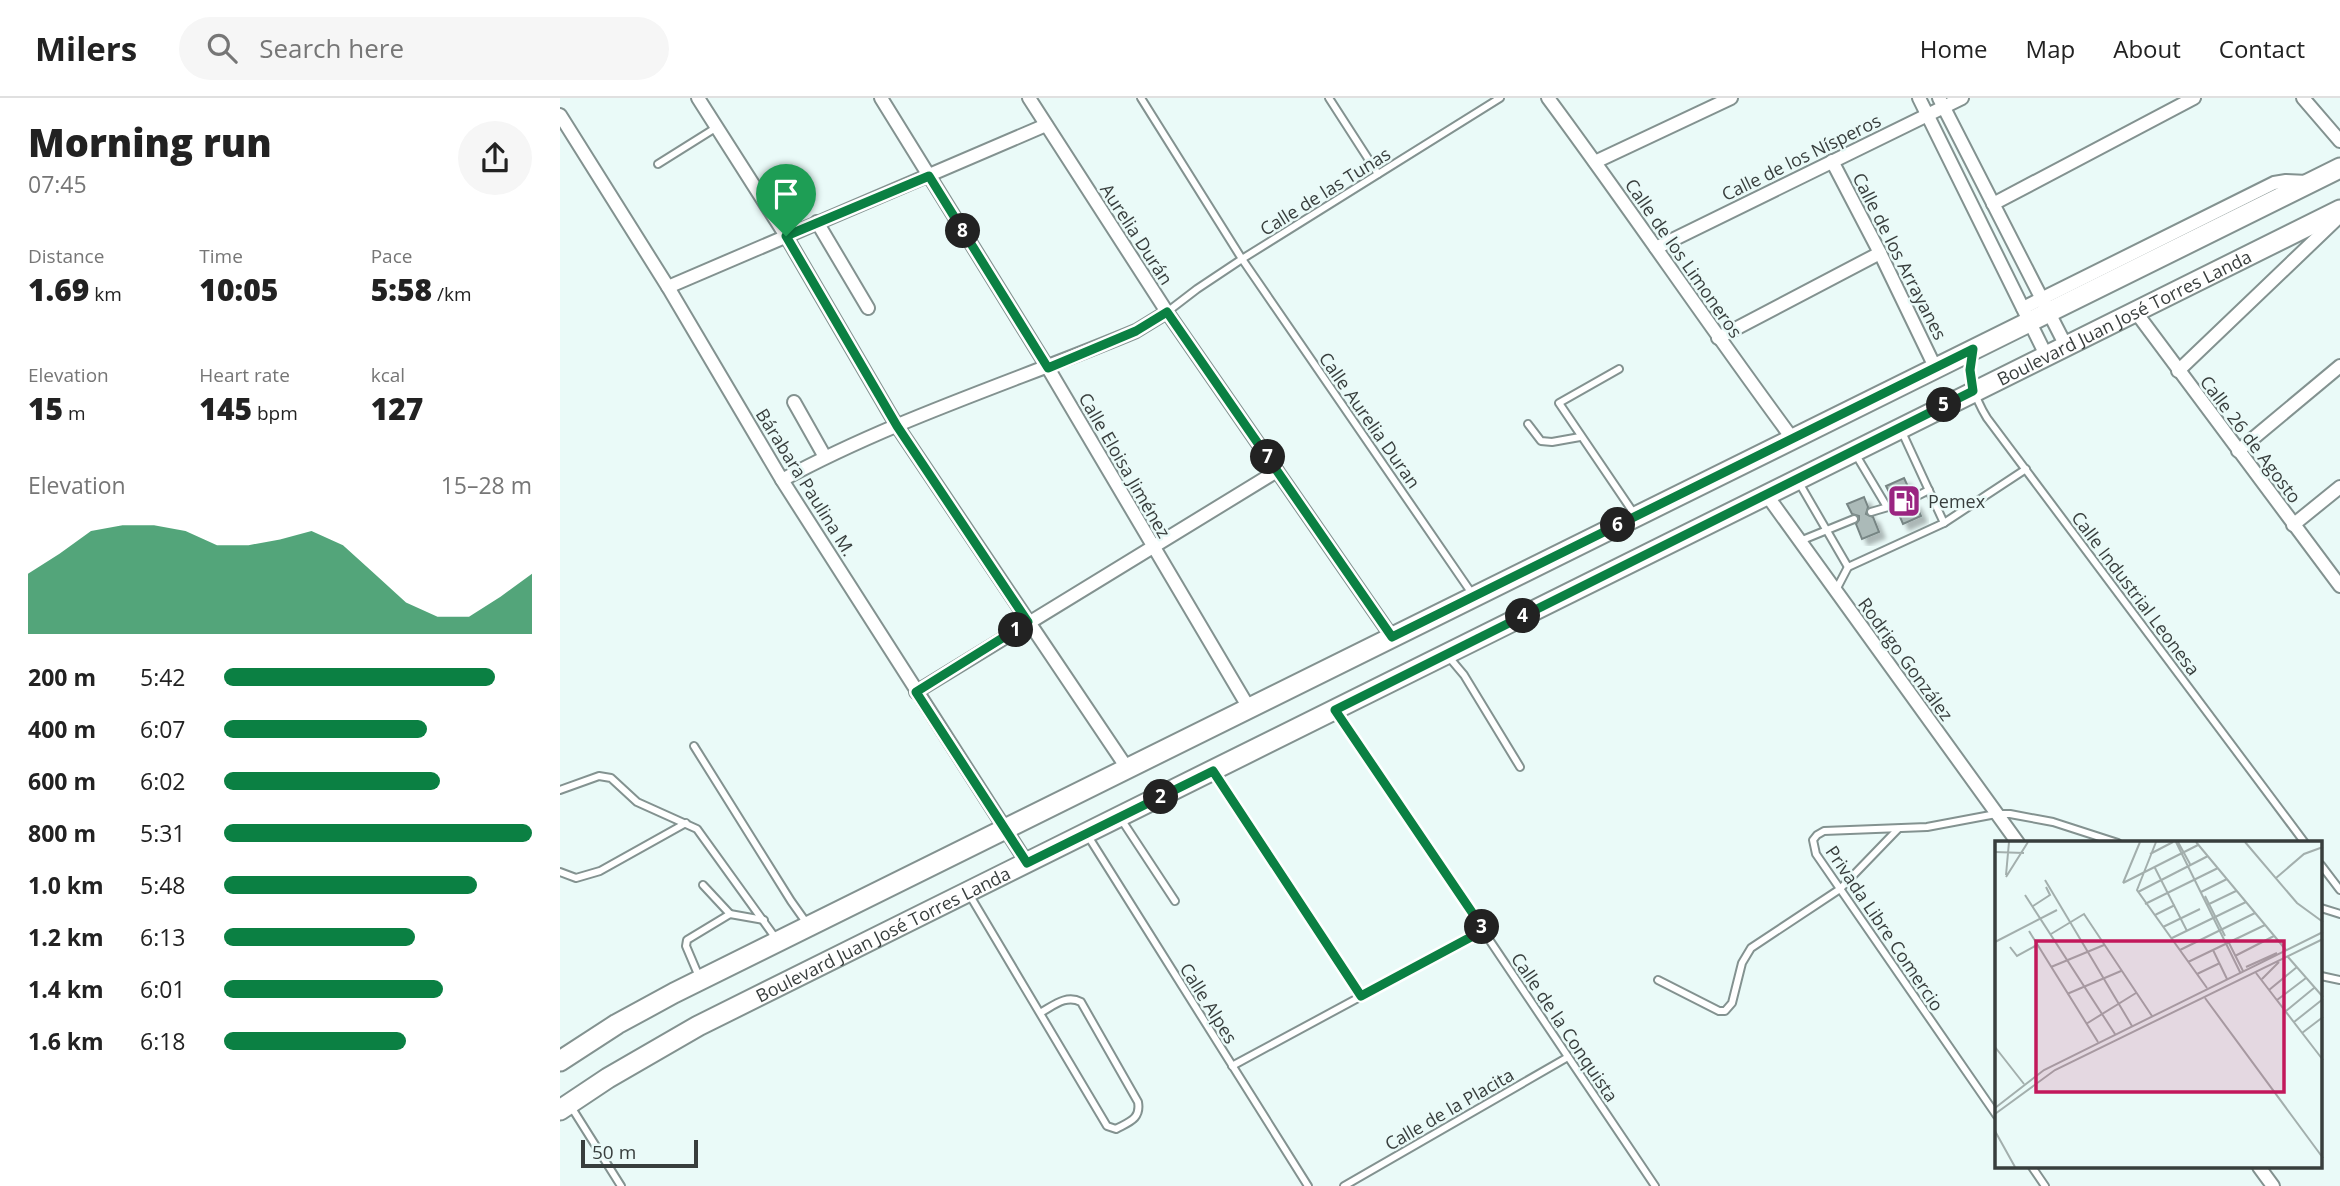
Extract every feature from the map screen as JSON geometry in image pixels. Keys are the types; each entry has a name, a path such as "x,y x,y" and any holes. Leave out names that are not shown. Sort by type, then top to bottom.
{"main road":[{"name":"Boulevard Juan José Torres Landa","path":"560,1061 617,1024 701,980 1973,349 2026,315 2340,168"},
{"name":"Boulevard Juan José Torres Landa","path":"564,1107 631,1064 698,1026 2340,210"}],"street":[{"path":"698,98 786,236 897,426 1127,768"},
{"name":"Calle Eloisa Jiménez","path":"881,98 1048,368 1249,708"},
{"name":"Aurelia Durán","path":"1029,98 1167,312 1392,637"},
{"name":"Calle de los Limoneros","path":"1548,98 1792,438"},
{"path":"1595,162 1731,98"},
{"path":"1919,98 2046,355"},
{"name":"Calle de los Nísperos","path":"1656,248 1927,115 1941,103 1962,98"},
{"path":"1993,204 2194,98"},
{"path":"2303,98 2340,141"},
{"path":"1941,103 2066,346"},
{"name":"Bárabara Paulina M.","path":"562,123 668,286 782,480 1027,863"},
{"path":"668,286 1046,125"},
{"name":"Calle de los Arrayanes","path":"1832,161 1935,367"},
{"path":"2178,371 2340,216"},
{"path":"817,222 869,308"},
{"path":"1718,338 1880,253"},
{"name":"Calle 26 de Agosto","path":"2136,311 2292,525 2340,586"},
{"path":"782,480 825,457 897,426 1136,331 1167,312"},
{"path":"2238,451 2340,366"},
{"path":"794,402 825,457"},
{"path":"916,692 1277,471"},
{"path":"2292,525 2340,487"},
{"name":"Rodrigo González","path":"1766,494 2016,841"},
{"path":"2260,1168 2273,1186"}],"lane":[{"name":"Calle Aurelia Duran","path":"1141,98 1242,259 1474,597"},
{"path":"1329,98 1378,174"},
{"name":"Calle de las Tunas","path":"1167,312 1242,259 1500,98"},
{"path":"658,164 716,127"},
{"name":"Calle Industrial Leonesa","path":"1973,349 1970,370 1973,391 1987,418 2304,841"},
{"path":"1619,369 1559,403 1636,516"},
{"path":"1528,424 1541,441 1552,442 1580,437"},
{"path":"1899,427 1944,523"},
{"path":"1854,451 1887,507"},
{"path":"1836,591 1848,567 1944,523 2026,469"},
{"path":"1797,480 1848,567"},
{"path":"1913,498 1929,490"},
{"path":"1871,512 1895,505"},
{"path":"1800,541 1854,519"},
{"path":"1446,654 1464,675 1520,767"},
{"name":"Calle de la Conquista","path":"1335,710 1654,1186"},
{"path":"694,746 809,926"},
{"path":"1213,771 1361,996"},
{"path":"560,790 599,776 611,778 637,802 697,829 778,942"},
{"name":"Privada Libre Comercio","path":"1995,1113 1816,854 1814,840 1824,831 1939,825 1996,814 2031,816 2112,841"},
{"path":"1120,817 1175,901"},
{"path":"560,872 576,878 600,871 686,823"},
{"path":"1658,980 1719,1011 1725,1011 1732,1003 1742,963 1751,948 1840,889 1898,829"},
{"name":"Calle Alpes","path":"1087,834 1308,1186"},
{"path":"2322,866 2340,890"},
{"path":"703,885 730,914 764,920"},
{"path":"968,892 1040,1013 1109,1128 1116,1129 1135,1119 1139,1112 1138,1102 1081,1002 1073,998 1065,999 1040,1013"},
{"path":"2322,908 2340,914"},
{"path":"701,980 685,943 730,914"},
{"path":"1232,1066 1484,930"},
{"path":"2322,976 2340,980"},
{"name":"Calle de la Placita","path":"1344,1186 1568,1057"},
{"path":"564,1107 621,1186"},
{"path":"2033,1168 2045,1186"}],"building":[{"name":"Pemex","path":"1904,478 1911,493 1908,500 1915,503 1921,516 1903,524 1897,510 1900,503 1893,500 1886,486"},
{"path":"1864,497 1868,507 1866,514 1873,517 1879,532 1862,539 1856,524 1859,516 1852,514 1847,504"}],"place":[{"name":"Pemex","path":"1904,501"}],"route":[{"path":"929,176 1048,368 1136,331 1167,312 1392,637 1973,349 1970,380 1973,391 1335,710 1484,930 1361,996 1213,771 1027,863 916,692 1028,622 897,426 786,236 929,176"}]}
